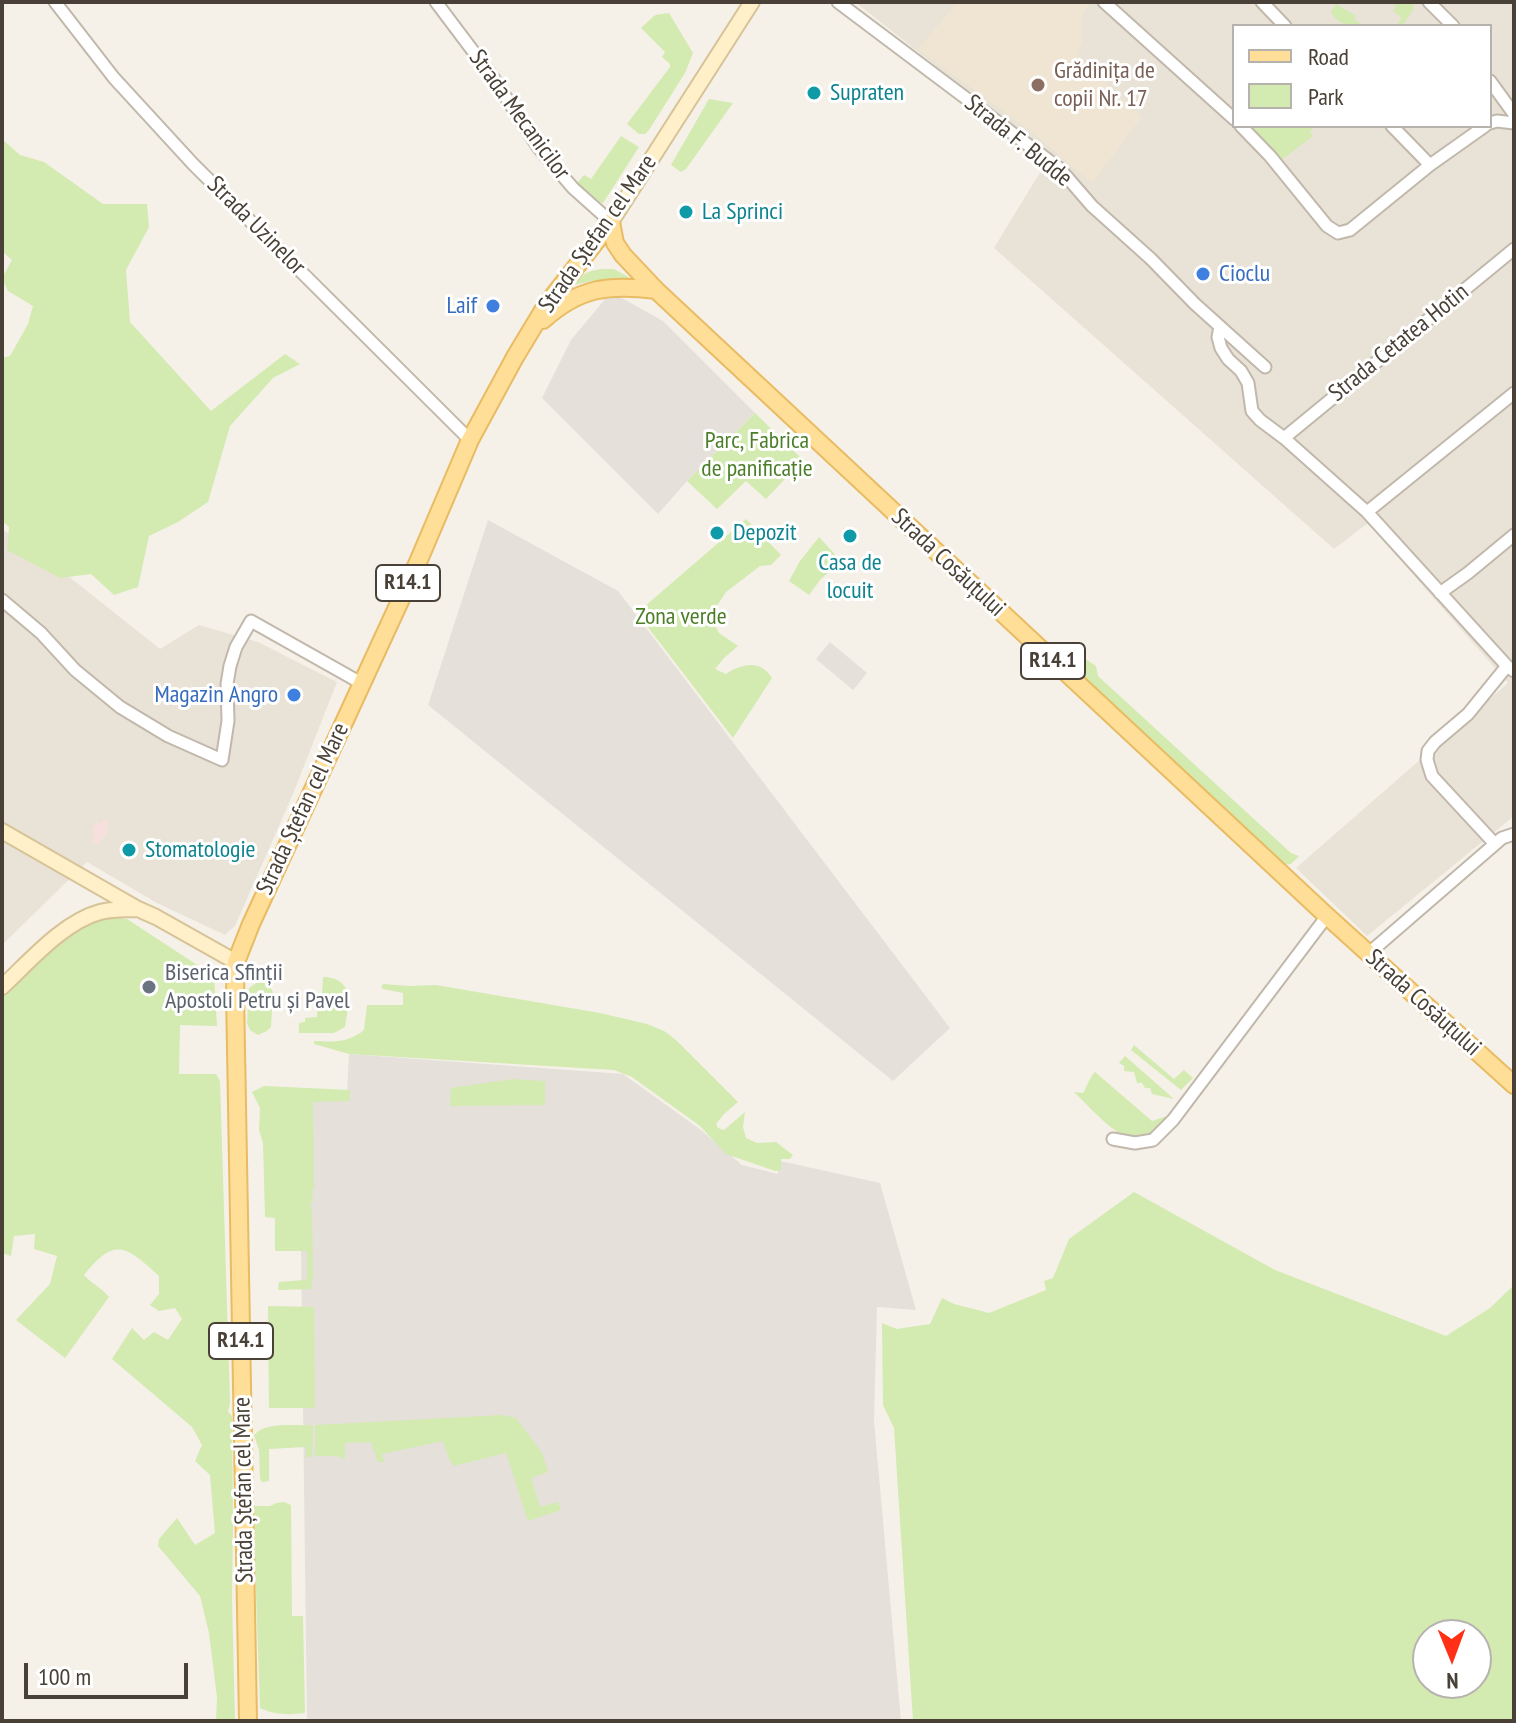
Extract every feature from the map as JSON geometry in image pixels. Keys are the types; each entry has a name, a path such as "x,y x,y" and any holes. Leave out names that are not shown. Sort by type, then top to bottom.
{"main road":[{"name":"Strada Ștefan cel Mare","path":"248,1721 236,962 418,562 470,440 515,357 563,282 611,222"},
{"name":"Strada Cosăuțului","path":"611,222 615,243 656,290 1368,954 1514,1085"},
{"name":"R14.1","path":"533,329 564,303 595,289 623,287 656,290"}],"street":[{"name":"Strada Uzinelor","path":"55,2 114,78 193,164 470,440"},
{"name":"Strada Mecanicilor","path":"436,2 494,79 538,147 573,188 611,222"},
{"name":"Strada Ștefan cel Mare","path":"611,222 752,2"},
{"name":"Strada F. Budde","path":"838,2 1060,169 1092,206 1265,367"},
{"path":"1104,2 1232,117"},
{"path":"1262,2 1283,24"},
{"path":"1429,2 1451,24"},
{"path":"1492,84 1514,114"},
{"path":"1492,120 1506,103"},
{"path":"1492,123 1514,123"},
{"path":"1243,128 1327,226 1338,233 1350,230 1430,165 1483,128"},
{"path":"1394,128 1430,165"},
{"name":"Strada Cetatea Hotin","path":"1284,438 1514,249"},
{"name":"Strada F. Budde","path":"1220,327 1218,337 1221,348 1248,383 1252,411 1367,512 1510,668"},
{"path":"1367,512 1514,393"},
{"path":"1440,593 1514,535"},
{"path":"2,600 41,633 75,670 120,707 168,736 222,760 228,721 230,666 236,647 251,621 361,683"},
{"path":"1495,844 1432,776 1427,760 1428,751 1435,742 1468,714 1510,668"},
{"path":"2,831 236,962"},
{"path":"1368,954 1502,838 1514,834"},
{"path":"2,987 62,931 81,920 99,912 138,909"},
{"path":"1113,1139 1135,1143 1153,1140 1173,1120 1327,916"}],"shaded area":[{"path":"855,2 1514,2 1514,816 1367,936 1296,868 1508,683 1368,523 1334,549 994,248 1050,156"},
{"name":"Grădinița de copii Nr. 17","path":"957,2 1091,2 1082,14 1082,42 1077,55 1141,118 1094,181 1088,180 1033,133 918,49"},
{"path":"611,292 663,321 755,413 658,514 542,398 571,340"},
{"path":"488,520 618,591 950,1028 893,1081 428,705"},
{"path":"2,529 48,560 160,649 199,625 258,642 337,682 293,794 235,926 225,935 157,903 87,862 2,945"},
{"path":"830,642 867,673 853,690 816,659"},
{"path":"104,819 109,822 106,827 109,829 99,845 92,841 94,832 91,831 96,822 101,824"},
{"path":"349,1054 623,1074 701,1130 742,1165 778,1174 776,1160 880,1183 916,1310 877,1307 874,1421 901,1721 307,1721 299,1091 347,1091"}],"green space":[{"path":"1391,2 1414,2 1413,10 1403,24 1398,24 1402,18 1393,11 1396,6"},
{"path":"1336,4 1356,16 1354,19 1361,24 1343,23 1331,12"},
{"path":"669,13 693,53 685,73 649,130 639,134 627,124 670,67 662,57 665,52 641,28 655,15"},
{"path":"709,99 733,103 681,172 671,165"},
{"path":"1313,128 1310,132 1313,136 1281,160 1254,129"},
{"path":"621,136 639,147 603,203 577,183 584,175 591,179"},
{"path":"2,139 20,155 44,162 103,204 147,204 149,227 126,270 130,322 211,411 285,354 300,364 273,378 230,426 208,502 149,536 138,587 114,595 91,574 60,578 7,550 9,527 2,521 2,358 10,356 28,324 33,306 8,291 2,278 12,260 2,251"},
{"path":"614,269 636,281 591,281 570,286 584,274"},
{"name":"Parc, Fabrica de panificație","path":"755,413 803,460 766,499 746,481 717,509 687,481"},
{"name":"Zona verde","path":"746,519 781,555 771,565 760,566 726,592 713,612 719,633 738,646 715,669 726,674 750,665 762,668 772,678 733,738 637,613"},
{"path":"819,537 841,561 809,595 789,581"},
{"path":"1087,660 1096,666 1098,676 1291,853 1299,856 1291,864 1284,865 1078,673 1078,663"},
{"path":"105,916 127,919 214,976 217,1026 180,1025 179,1074 216,1074 220,1081 228,1412 232,1416 235,1721 216,1721 217,1697 209,1633 200,1596 158,1546 159,1539 177,1518 195,1545 215,1533 210,1475 195,1461 202,1445 192,1427 112,1359 132,1328 144,1340 154,1332 168,1340 182,1319 175,1308 159,1311 150,1305 159,1294 159,1276 129,1252 113,1250 104,1254 84,1275 109,1297 65,1358 16,1320 50,1284 57,1256 34,1249 35,1234 14,1236 11,1256 2,1253 2,994 50,949 80,927"},
{"path":"323,977 337,980 347,990 345,1027 334,1033 299,1033 299,1023 305,1022 305,1018 317,1017 318,994 322,993"},
{"path":"259,981 270,985 273,993 271,1027 258,1035 250,1030 247,1023 249,988"},
{"path":"383,984 436,985 600,1013 664,1031 738,1102 716,1124 718,1128 724,1130 745,1112 743,1127 746,1138 757,1143 776,1142 793,1155 790,1159 781,1159 781,1170 775,1171 726,1154 700,1126 632,1077 614,1070 349,1054 314,1044 314,1041 340,1041 364,1030 367,1005 403,1005 403,993 383,989"},
{"path":"1134,1045 1174,1079 1184,1070 1193,1078 1181,1090 1131,1050"},
{"path":"1125,1056 1174,1099 1152,1094 1150,1088 1137,1083 1134,1072 1124,1071 1124,1066 1119,1063"},
{"path":"1095,1072 1152,1121 1170,1115 1145,1139 1124,1136 1074,1092 1083,1093"},
{"path":"513,1079 545,1081 545,1105 450,1106 451,1088"},
{"path":"264,1086 350,1090 350,1101 313,1102 311,1289 278,1290 279,1282 307,1278 307,1251 275,1251 275,1218 265,1217 260,1108 252,1092"},
{"path":"1134,1192 1275,1270 1446,1336 1490,1308 1514,1285 1514,1721 913,1721 894,1428 883,1405 882,1323 897,1329 930,1324 942,1298 989,1313 1046,1290 1044,1281 1053,1278 1069,1239"},
{"path":"268,1306 314,1307 315,1408 269,1408"},
{"path":"503,1415 516,1418 542,1453 548,1472 531,1478 540,1507 558,1502 561,1510 528,1521 506,1453 454,1466 443,1441 382,1454 384,1462 378,1462 371,1442 345,1443 345,1459 315,1456 315,1425"},
{"path":"313,1425 312,1457 306,1457 306,1447 269,1449 269,1481 262,1482 259,1450 254,1435 273,1426"},
{"path":"284,1502 291,1505 292,1616 303,1616 305,1713 293,1714 260,1708 253,1506"}],"place":[{"name":"Grădinița de copii Nr. 17","path":"1038,85"},
{"name":"Supraten","path":"814,93"},
{"name":"La Sprinci","path":"686,212"},
{"name":"Cioclu","path":"1203,274"},
{"name":"Laif","path":"493,306"},
{"name":"Depozit","path":"717,533"},
{"name":"Casa de locuit","path":"850,536"},
{"name":"Magazin Angro","path":"294,695"},
{"name":"Stomatologie","path":"129,850"},
{"name":"Biserica Sfinții Apostoli Petru și Pavel","path":"149,987"}]}
